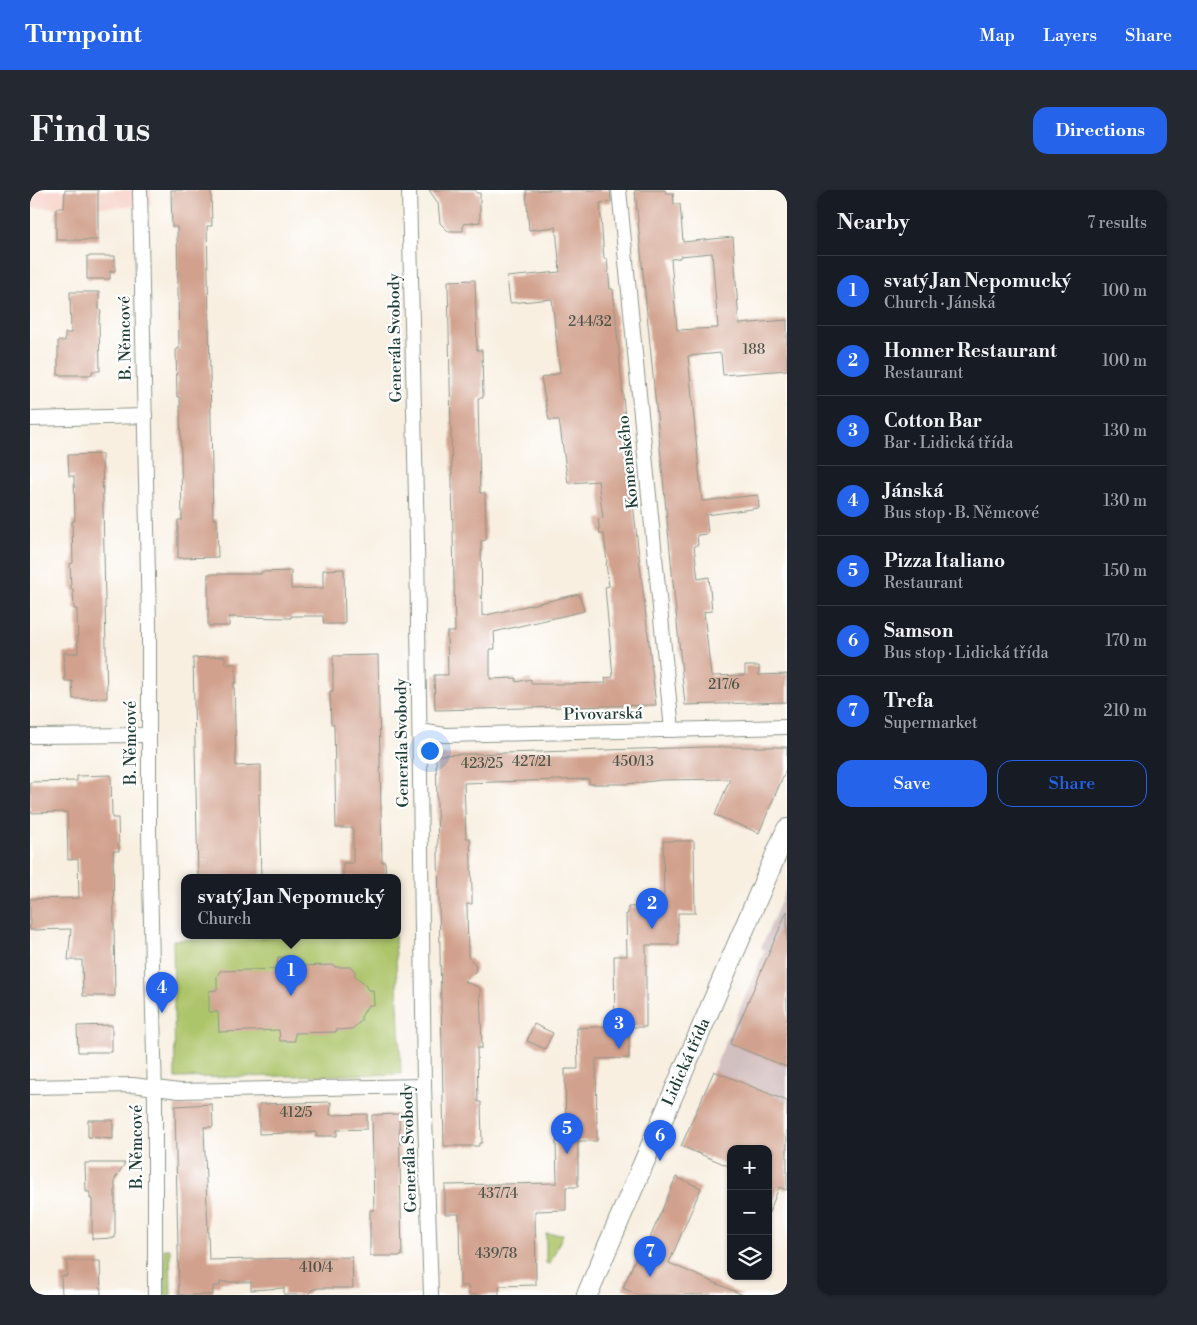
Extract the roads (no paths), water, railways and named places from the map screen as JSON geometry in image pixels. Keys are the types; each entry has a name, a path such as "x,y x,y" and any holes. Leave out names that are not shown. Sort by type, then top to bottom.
{"street":[{"name":"B. Němcové","path":"140,190 149,624 148,735 155,1088 155,1295"},
{"name":"Generála Svobody","path":"409,190 420,731 424,1086 431,1295"},
{"name":"Komenského","path":"619,190 672,730"},
{"path":"30,419 145,416"},
{"name":"Pivovarská","path":"420,731 445,735 787,727"},
{"path":"30,736 148,735"},
{"name":"Lidická třída","path":"587,1295 787,829"},
{"path":"30,1088 133,1085 179,1092 424,1086"}],"place":[{"name":"Honner Restaurant","path":"652,929"},
{"name":"svatý Jan Nepomucký","path":"291,996"},
{"name":"Jánská","path":"162,1013"},
{"name":"Cotton Bar","path":"619,1049"},
{"name":"Pizza Italiano","path":"567,1154"},
{"name":"Samson","path":"660,1161"},
{"name":"Trefa","path":"650,1277"}]}
